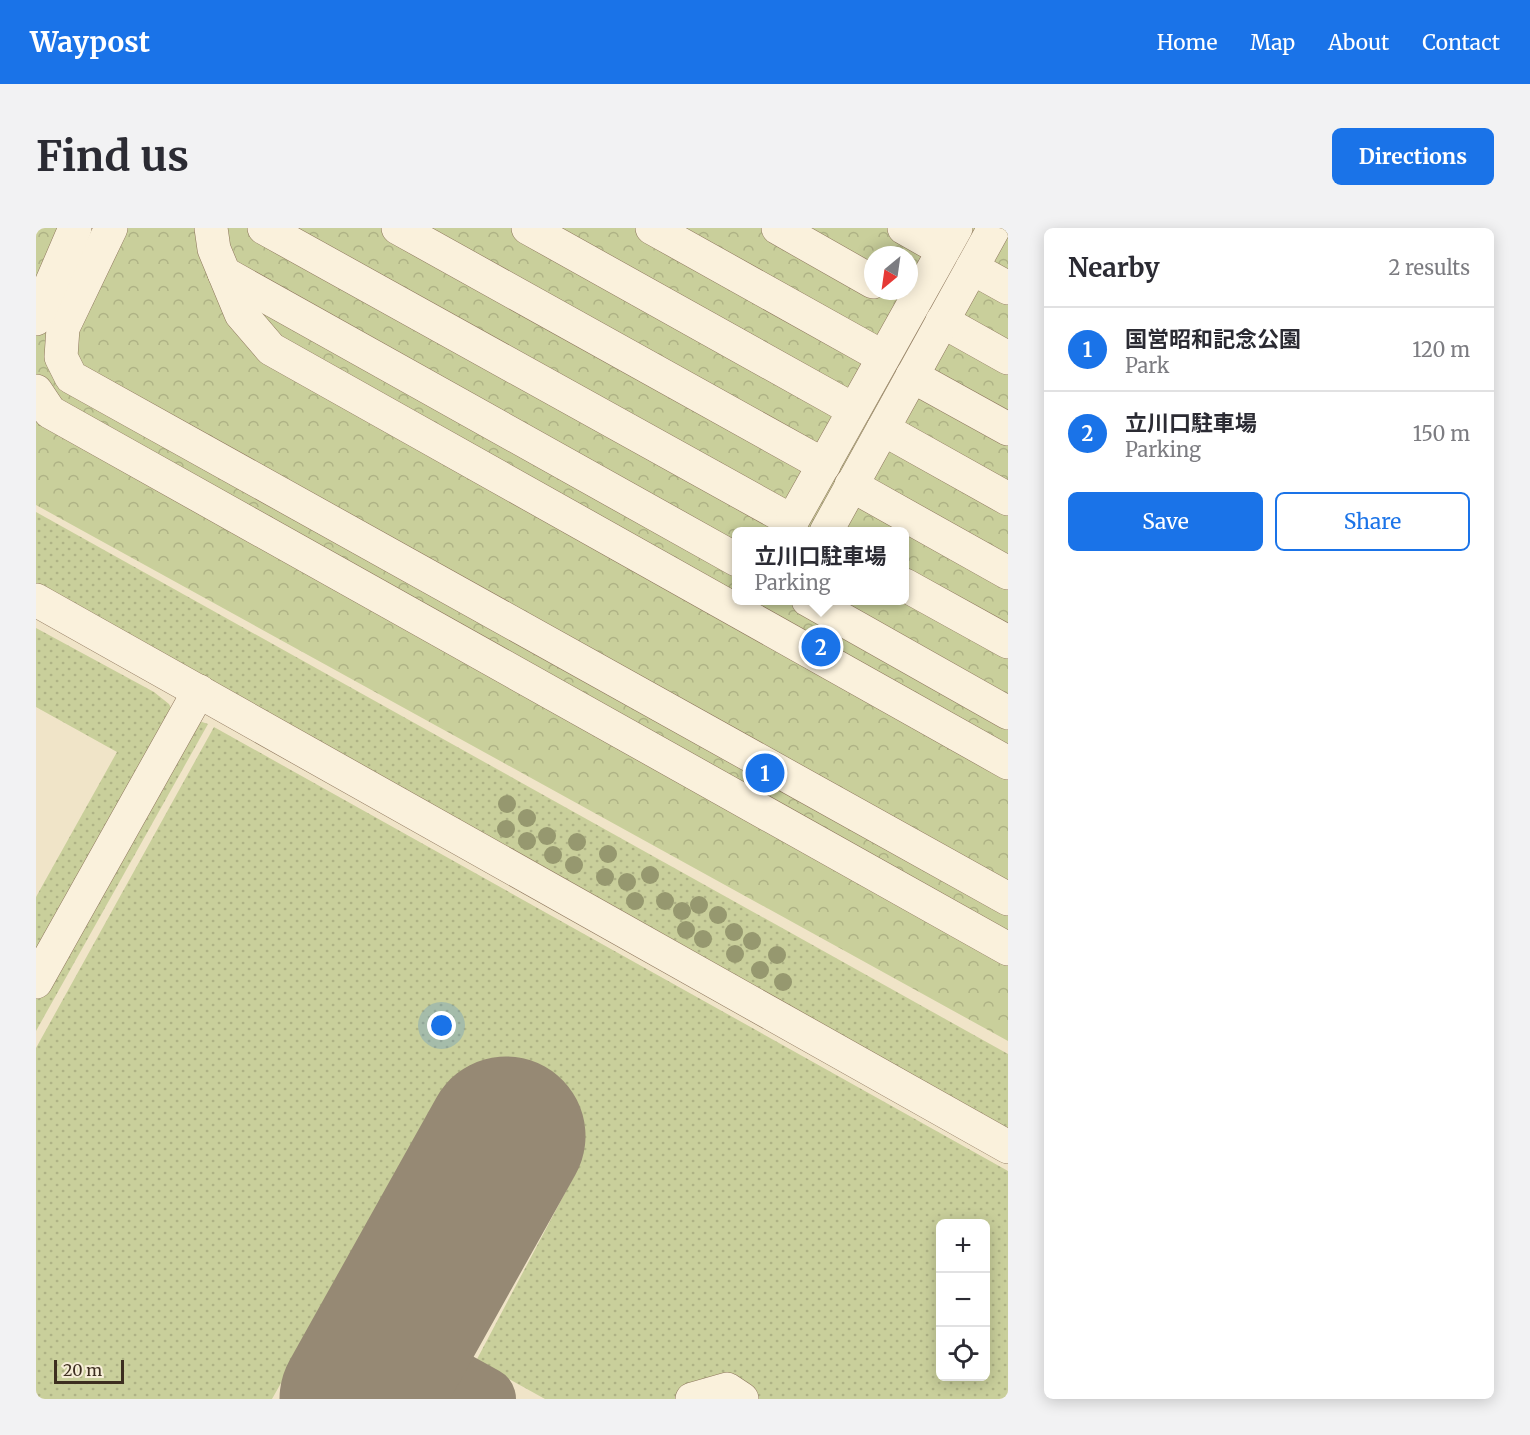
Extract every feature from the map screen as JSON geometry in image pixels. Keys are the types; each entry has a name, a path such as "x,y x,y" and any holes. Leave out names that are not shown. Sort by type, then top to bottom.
{"lane":[{"path":"36,318 75,228"},
{"path":"111,228 63,328 61,357 71,377 1008,899"},
{"path":"211,228 214,249 241,314 271,349 732,600"},
{"path":"264,228 789,526 883,357 901,300"},
{"path":"398,228 824,465"},
{"path":"528,228 854,410"},
{"path":"652,228 883,357"},
{"path":"778,228 864,277"},
{"path":"904,228 950,239 918,278"},
{"path":"828,527 994,228"},
{"path":"972,268 1008,288"},
{"path":"224,273 732,557"},
{"path":"942,321 1008,358"},
{"path":"912,376 1008,429"},
{"path":"36,391 50,412 1008,949"},
{"path":"883,429 1008,499"},
{"path":"851,485 1008,573"},
{"path":"909,587 1008,642"},
{"path":"36,600 1008,1147"},
{"path":"771,630 785,605"},
{"path":"817,605 1008,713"},
{"path":"744,607 771,630 1008,763"},
{"path":"36,982 198,691"},
{"path":"692,1399 727,1389 742,1399"}],"green space":[{"path":"36,228 1008,228 1008,1041 36,505"},
{"path":"36,512 1008,1054 1008,1128 36,586"},
{"path":"36,628 154,692 169,704 175,716 36,971 36,897 117,752 36,707"},
{"path":"190,723 208,724 36,1031 36,991"},
{"path":"214,727 1008,1171 1008,1399 755,1399 730,1383 675,1399 545,1399 476,1361 575,1174 442,1098 272,1399 36,1399 36,1048"}],"taxiway":[{"path":"388,1346 484,1399"}],"runway":[{"path":"359,1399 506,1136"}],"place":[{"name":"立川口駐車場","path":"821,647"},
{"name":"国営昭和記念公園","path":"765,773"}]}
